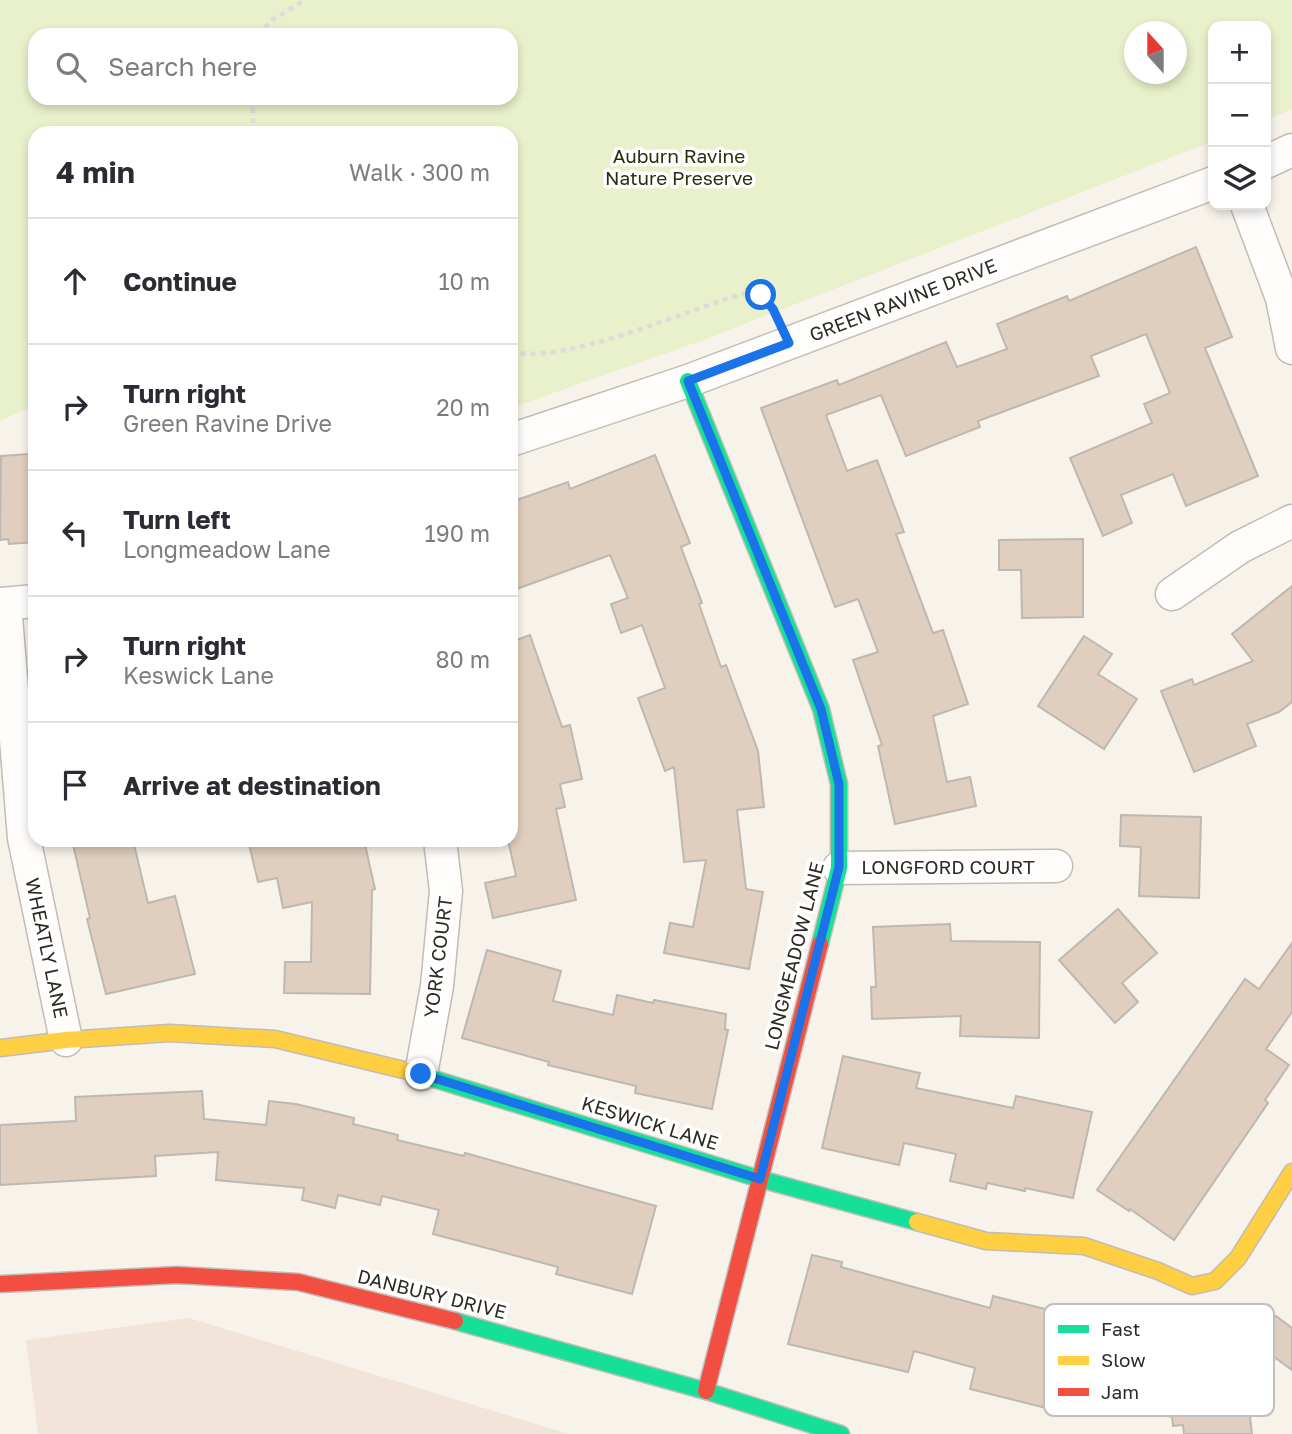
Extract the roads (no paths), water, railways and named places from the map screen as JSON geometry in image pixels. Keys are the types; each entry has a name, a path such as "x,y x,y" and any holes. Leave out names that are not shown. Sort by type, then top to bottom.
{"street":[{"path":"1271,160 1292,150"},
{"name":"GREEN RAVINE DRIVE","path":"518,438 688,381 1208,185"},
{"path":"1249,210 1282,298 1292,348"},
{"name":"LONGMEADOW LANE","path":"688,381 821,709 839,784 839,867 706,1391"},
{"path":"1172,594 1240,547 1292,521"},
{"name":"WHEATLY LANE","path":"13,603 24,838 66,1040"},
{"name":"YORK COURT","path":"421,1074 437,986 446,891 441,847"},
{"name":"LONGFORD COURT","path":"839,867 1056,866"},
{"name":"KESWICK LANE","path":"0,1048 66,1040 170,1033 275,1039 421,1074 760,1179 986,1241 1084,1246 1158,1271 1192,1286 1215,1281 1238,1258 1292,1172"},
{"name":"DANBURY DRIVE","path":"0,1284 177,1275 298,1282 450,1319 706,1391 841,1434"}],"park label":[{"name":"Auburn Ravine Nature Preserve","path":"679,167"}]}
